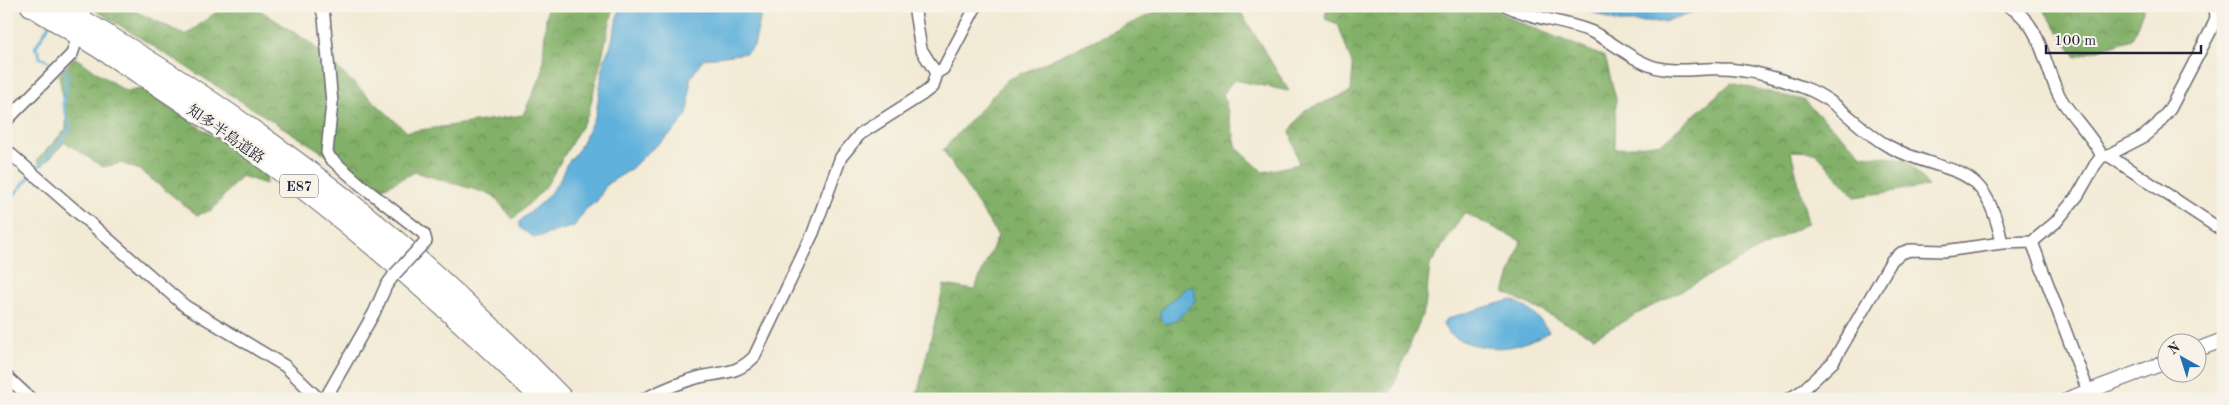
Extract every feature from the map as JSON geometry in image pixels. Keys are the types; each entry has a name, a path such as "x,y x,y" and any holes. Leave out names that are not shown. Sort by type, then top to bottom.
{"highway":[{"name":"知多半島道路","path":"31,6 112,55 279,171 360,235 446,309 542,399"},
{"name":"知多半島道路","path":"58,6 121,42 214,103 289,156 355,208 459,297 563,399"}],"street":[{"path":"321,6 324,17 332,103 328,152 330,158 362,186 424,234 426,241 386,286 374,313 325,399"},
{"path":"914,6 921,49 936,73"},
{"path":"644,399 669,387 700,377 734,372 754,357 813,233 840,157 860,134 932,87 936,73 943,69 976,6"},
{"path":"1507,6 1533,18 1589,31 1641,61 1662,69 1745,70 1766,75 1821,95 1838,105 1873,136 1887,145 1911,157 1957,171 1970,177 1981,188 1989,202 2002,243"},
{"path":"2008,6 2023,16 2029,23 2036,35 2060,95 2106,156 2223,231"},
{"path":"1789,399 1833,362 1886,268 1901,252 2032,242 2056,222 2078,195 2094,165 2106,156 2143,137 2157,125 2170,109 2210,32 2216,18 2215,6"},
{"path":"6,121 72,54 76,42"},
{"path":"6,150 185,306 286,366 319,399"},
{"path":"2032,242 2089,395"},
{"path":"2206,346 2223,340"},
{"path":"2068,399 2089,395 2156,366"},
{"path":"6,376 31,399"}],"green space":[{"path":"89,6 124,6 186,35 224,6 254,6 310,43 407,132 523,115 542,74 547,6 614,6 588,115 545,188 513,219 493,195 415,172 381,189"},
{"path":"1169,6 1237,6 1289,91 1234,80 1223,93 1237,148 1263,172 1299,164 1290,131 1305,110 1351,92 1353,67 1338,24 1325,19 1327,6 1489,6 1512,19 1605,57 1616,99 1615,149 1662,143 1731,83 1803,100 1862,155 1906,159 1928,186 1855,197 1815,152 1791,151 1808,223 1594,337 1504,292 1521,241 1464,213 1430,265 1425,308 1388,399 916,399 944,285 974,290 998,236 943,150 1007,80"},
{"path":"2041,6 2145,6 2132,39 2076,57"},
{"path":"74,57 125,91 144,89 267,173 266,184 241,176 212,210 197,215 140,170 121,163 103,167 65,142 42,166 37,160 66,129 66,116 59,75"}],"water":[{"path":"620,6 763,6 754,46 746,53 703,59 690,79 689,106 686,116 672,133 647,153 630,170 607,184 597,201 586,209 574,226 535,238 520,228 519,222 547,197 560,180 566,165 579,149 596,114 604,60 611,45"},
{"path":"1576,6 1710,6 1664,22 1618,22"},
{"path":"1187,287 1192,287 1195,291 1195,301 1178,318 1165,324 1160,319 1160,311"},
{"path":"1510,300 1527,308 1549,331 1528,342 1502,348 1462,341 1447,331 1443,324 1445,320 1452,317"}],"waterway":[{"path":"49,25 35,48 39,51 40,58 56,67"},
{"path":"6,204 71,129 63,104 68,73 62,70"}]}
